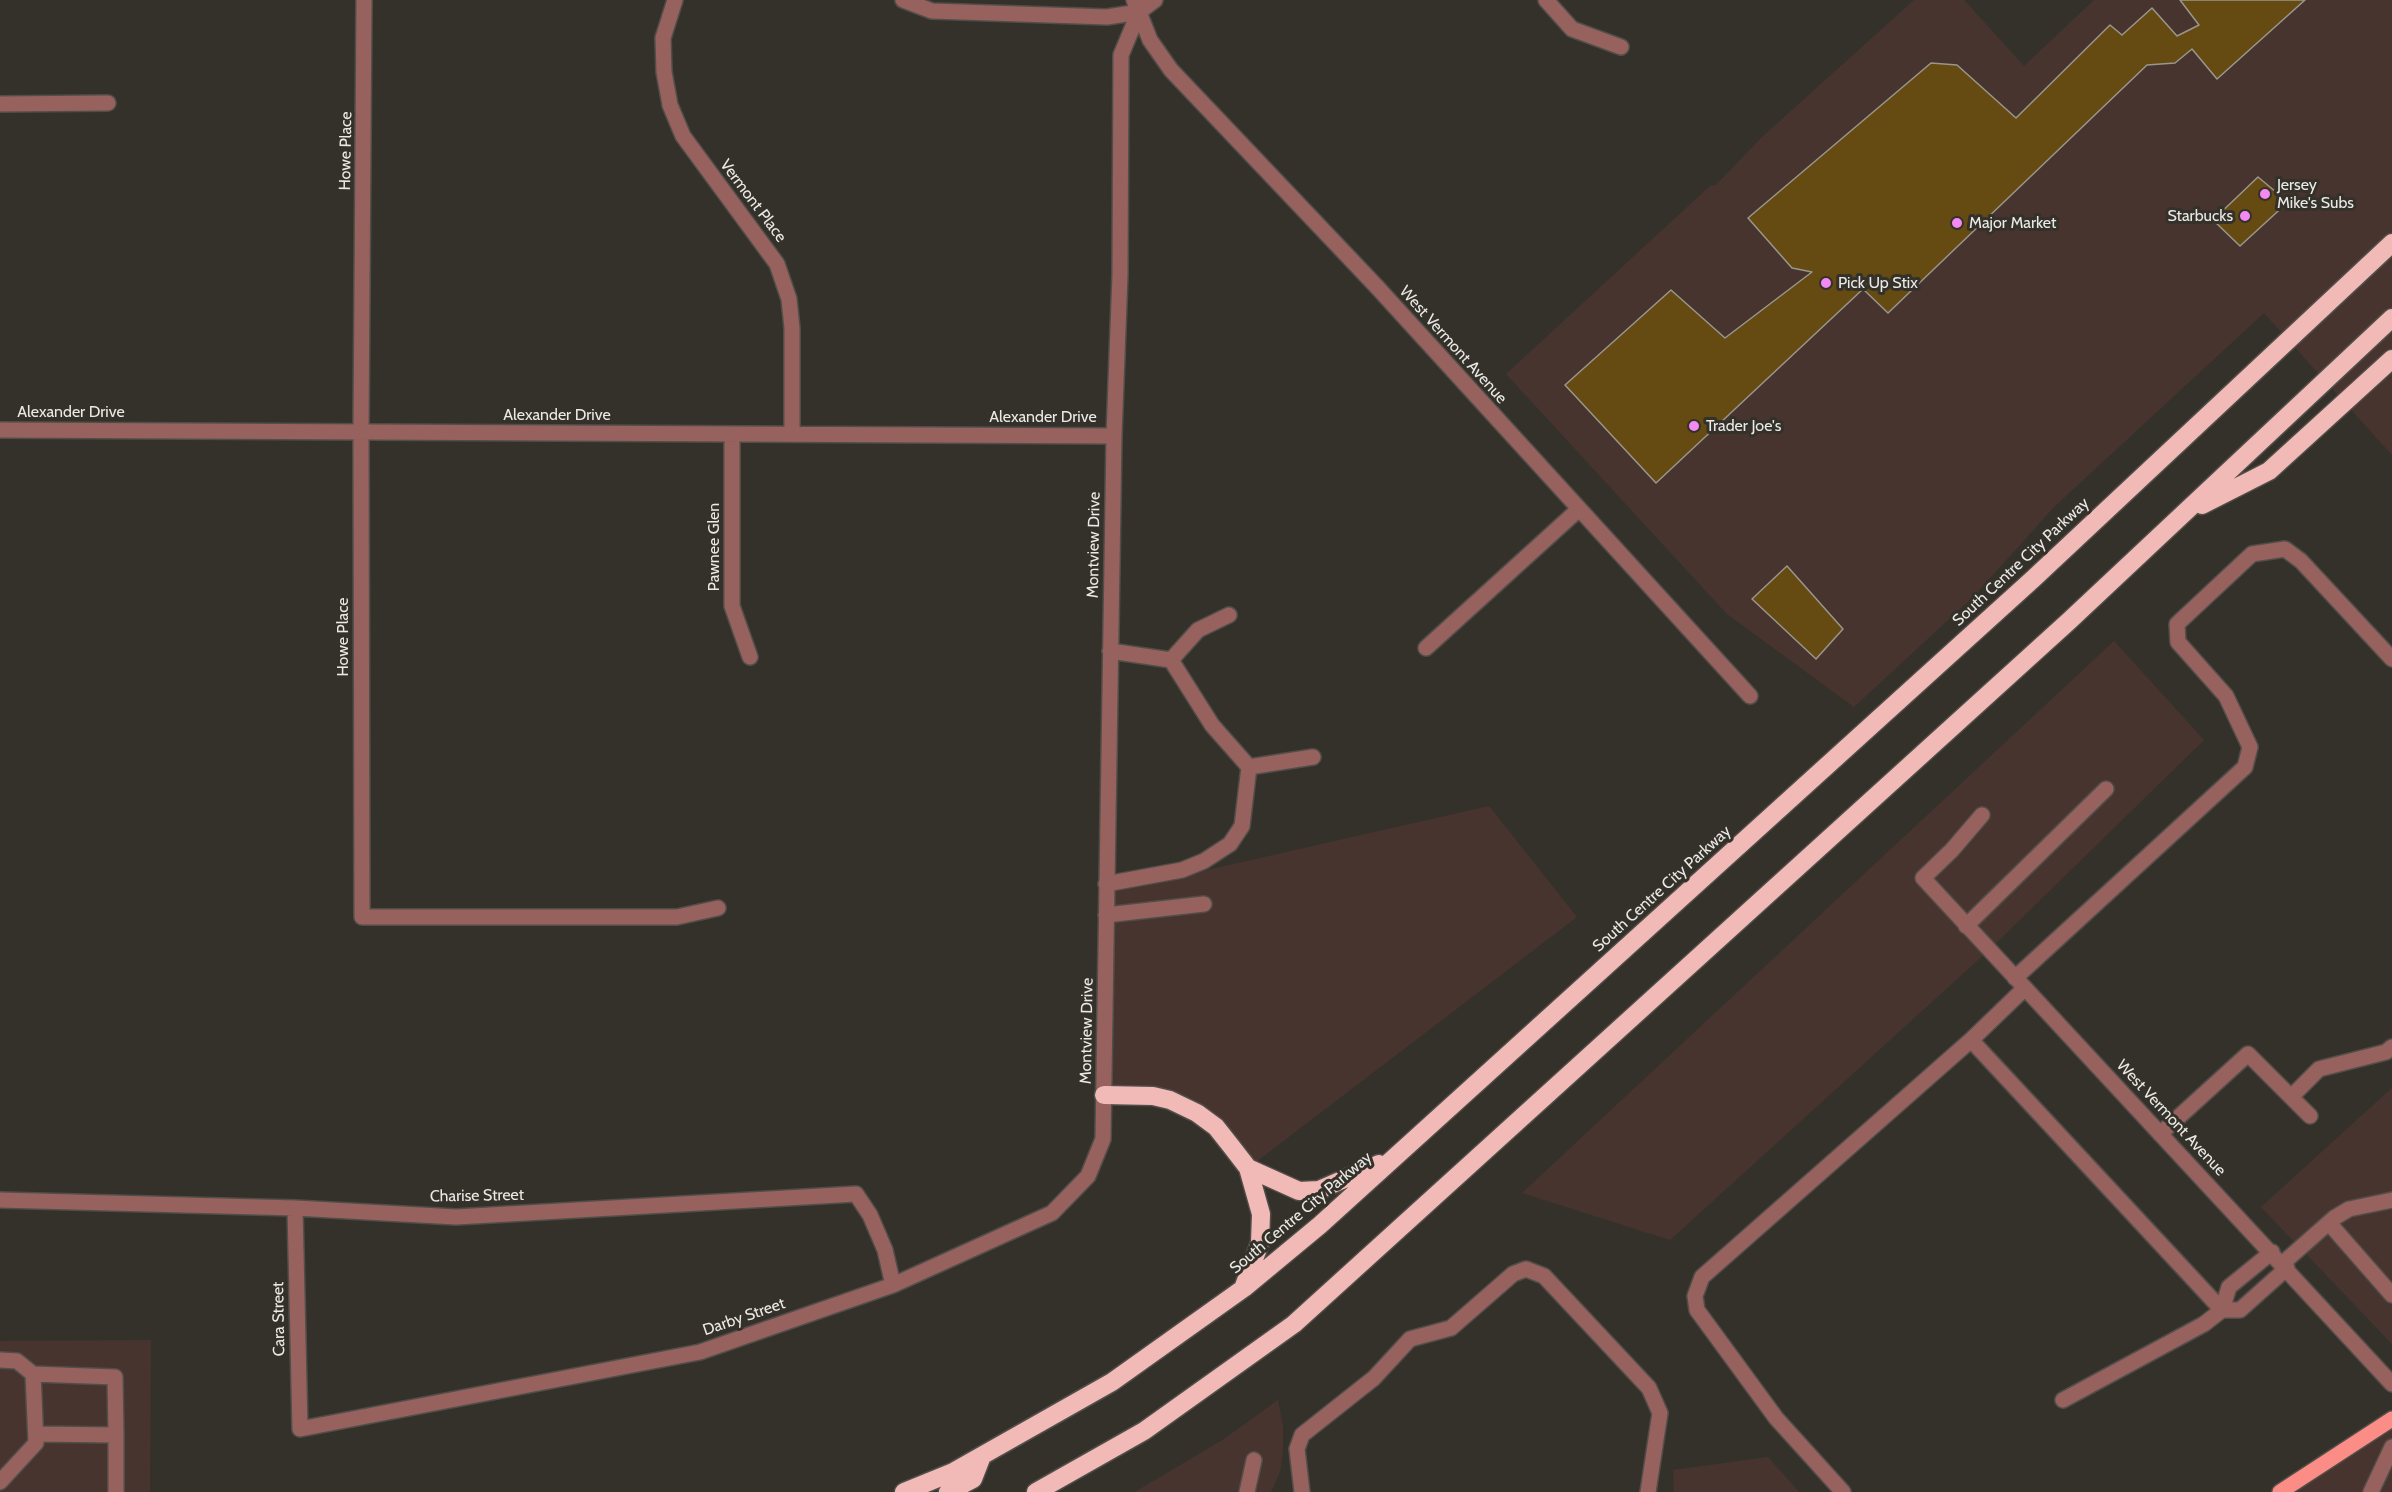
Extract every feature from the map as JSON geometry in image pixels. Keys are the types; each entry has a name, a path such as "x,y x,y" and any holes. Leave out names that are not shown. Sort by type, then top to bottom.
{"highway":[{"name":"South Centre City Parkway","path":"904,1492 982,1456 1112,1382 1244,1288 1396,1157 2033,579 2392,243"},
{"path":"1036,1492 1144,1431 1294,1324 2185,514 2392,318"},
{"path":"2185,514 2269,471 2392,359"},
{"path":"1104,1095 1153,1096 1184,1105 1216,1127 1248,1168 1261,1215 1260,1243 1244,1288"},
{"path":"1248,1168 1299,1191 1319,1190 1396,1157"},
{"path":"948,1492 973,1479 982,1456"}],"main road":[{"path":"2280,1492 2392,1419"}],"street":[{"name":"Howe Place","path":"364,0 361,431 362,917 677,917 718,908"},
{"name":"Vermont Place","path":"675,0 663,38 664,72 670,105 688,144 777,264 789,299 792,328 792,433"},
{"path":"903,0 932,11 1107,17 1155,0"},
{"path":"1546,0 1572,29 1621,47"},
{"name":"Montview Drive","path":"1104,1095 1114,436 1120,275 1121,55 1136,6"},
{"name":"West Vermont Avenue","path":"1136,6 1150,40 1172,70 1377,288 1750,696"},
{"path":"0,104 108,103"},
{"name":"Alexander Drive","path":"0,430 1114,436"},
{"name":"Pawnee Glen","path":"732,434 732,606 750,657"},
{"path":"1426,648 1578,510"},
{"path":"1843,1492 1776,1418 1697,1310 1695,1296 1702,1277 1971,1041 2020,983 2245,767 2250,747 2236,716 2226,696 2178,642 2177,624 2252,554 2285,549 2293,555 2392,659"},
{"path":"1171,660 1198,630 1229,615"},
{"path":"1106,884 1182,870 1204,861 1230,844 1242,826 1249,767 1212,725 1171,660 1110,651"},
{"path":"1249,767 1313,757"},
{"path":"1966,926 2106,789"},
{"name":"West Vermont Avenue","path":"1982,815 1952,850 1923,878 2392,1384"},
{"path":"1106,915 1204,904"},
{"path":"1971,1041 2222,1310 2240,1310 2329,1223 2349,1209 2392,1200"},
{"path":"2291,1097 2319,1069 2386,1052 2392,1047"},
{"path":"2160,1134 2248,1054 2310,1116"},
{"name":"Darby Street","path":"300,1429 700,1352 893,1286 1052,1213 1088,1176 1103,1139 1104,1095"},
{"name":"Charise Street","path":"0,1200 295,1208 456,1217 856,1194 870,1215 885,1250 893,1286"},
{"name":"Cara Street","path":"295,1208 300,1429"},
{"path":"2329,1223 2392,1295"},
{"path":"2063,1400 2204,1324 2222,1310 2229,1287 2272,1252"},
{"path":"1302,1492 1297,1449 1302,1435 1374,1378 1410,1339 1451,1328 1513,1274 1526,1269 1544,1276 1648,1388 1659,1413 1648,1492"},
{"path":"0,1360 17,1361 33,1374 115,1377 116,1492"},
{"path":"0,1482 36,1443 33,1374"},
{"path":"36,1434 116,1436"},
{"path":"2371,1492 2392,1448"},
{"path":"1246,1492 1254,1460"}],"shaded area":[{"path":"1914,0 1964,0 2024,66 2094,0 2392,0 2392,455 2264,313 2054,507 1973,597 1854,707 1727,614 1506,374 1710,186 1716,185 1761,138"},
{"path":"2114,641 2204,740 1988,951 1670,1240 1522,1193"},
{"path":"1489,806 1577,917 1248,1168 1197,1113 1104,1095 1106,893"},
{"path":"2392,1088 2392,1344 2261,1207"},
{"path":"151,1340 150,1492 0,1492 0,1341"},
{"path":"1278,1400 1283,1427 1283,1451 1280,1472 1271,1492 1135,1492 1224,1439"},
{"path":"2392,1419 2392,1492 2280,1492"},
{"path":"1768,1457 1799,1492 1674,1492 1673,1470"}],"building":[{"path":"2180,0 2305,0 2217,79 2192,49 2175,63 2147,65 1888,313 1863,289 1656,483 1565,385 1671,290 1725,338 1812,272 1792,268 1748,218 1931,63 1957,65 2016,118 2110,25 2122,35 2152,8 2177,36 2199,25"},
{"path":"2258,177 2288,202 2240,246 2213,220"},
{"path":"1787,566 1843,629 1816,659 1752,599"}],"place":[{"name":"Jersey Mike's Subs","path":"2265,194"},
{"name":"Starbucks","path":"2245,216"},
{"name":"Major Market","path":"1957,223"},
{"name":"Pick Up Stix","path":"1826,283"},
{"name":"Trader Joe's","path":"1694,426"}]}
